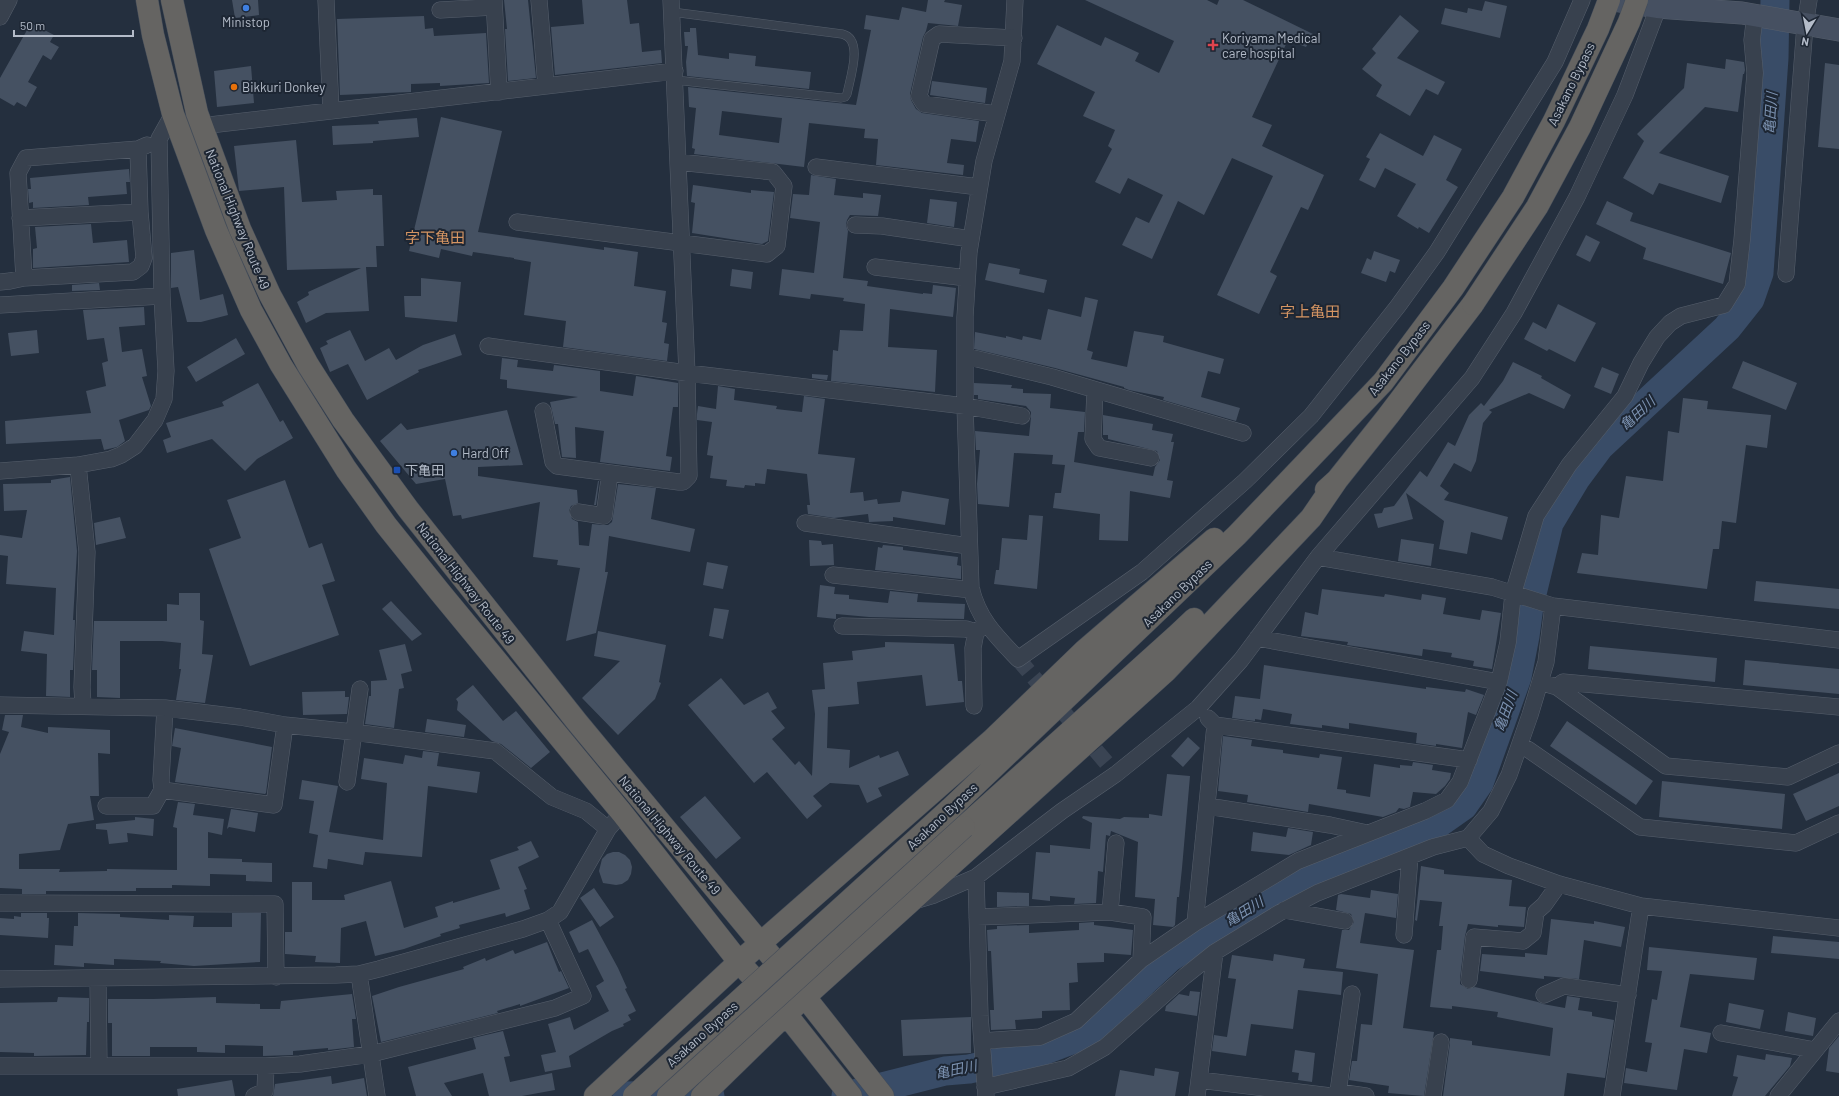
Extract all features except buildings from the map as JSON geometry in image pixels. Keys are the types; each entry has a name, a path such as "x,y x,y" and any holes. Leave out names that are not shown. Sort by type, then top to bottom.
{"highway":[{"name":"National Highway Route 49","path":"147,0 153,35 173,114 216,230 251,310 281,365 342,463 386,525 439,591 622,813 739,962 786,1014 851,1096"},
{"name":"National Highway Route 49","path":"172,0 197,113 240,229 270,295 308,365 343,420 408,509 572,716 761,944 883,1096"},
{"name":"Asakano Bypass","path":"634,1096 950,809 1237,536 1383,382 1453,288 1513,197 1550,128 1598,29 1608,0"},
{"name":"Asakano Bypass","path":"668,1096 1176,636 1302,510 1337,480 1388,416 1473,304 1537,207 1580,127 1629,22 1637,0"},
{"path":"595,1096 739,962 993,739 1085,650 1225,529 1311,458"},
{"path":"702,1096 786,1014 1166,671 1311,518 1337,480"}],"main road":[{"path":"1613,0 1749,14 1839,30"},
{"path":"1710,0 1749,14"}],"street":[{"path":"0,17 8,0"},
{"path":"326,0 331,111"},
{"path":"539,0 546,86"},
{"path":"974,706 973,648 982,628 972,590 970,546 965,406 967,278 979,187 996,114 1008,79 1012,61 1015,0"},
{"path":"842,626 966,629 982,628 1018,659 1142,572 1245,481 1311,416 1398,306 1437,252 1555,62 1582,0"},
{"path":"1786,274 1809,0"},
{"path":"440,10 494,3 499,92"},
{"path":"911,902 934,895 976,877 1062,811 1116,774 1198,708 1241,660 1318,557 1472,378 1514,313 1577,197 1625,95 1659,4"},
{"path":"543,411 555,465 679,482 683,482 687,479 689,474 687,373 671,6"},
{"path":"982,1046 1040,1037 1076,1021 1141,960 1195,923 1298,861 1425,811 1447,800 1460,782 1499,682 1508,642 1515,595 1536,516 1569,465 1625,396 1640,363 1657,337 1670,323 1681,316 1724,305 1737,284 1742,240 1755,73 1749,14"},
{"path":"996,114 924,104 919,96 932,39 939,34 1014,38"},
{"path":"201,126 546,86 675,76"},
{"path":"0,471 103,461 121,455 135,446 155,420 161,408 166,386 162,296 159,140 173,114"},
{"path":"24,278 18,173 26,158 138,149 159,140"},
{"path":"0,282 24,278 133,272 141,266 144,258 140,212 138,149"},
{"path":"517,222 768,254 777,246 784,186 773,172 678,162"},
{"path":"816,167 979,187"},
{"path":"20,218 140,212"},
{"path":"855,225 882,226 971,239"},
{"path":"875,267 967,278"},
{"path":"0,305 162,296"},
{"path":"488,346 687,373 965,406 1022,416"},
{"path":"965,356 1095,390 1243,433"},
{"path":"1095,390 1093,439 1100,448 1151,458"},
{"path":"78,464 87,552 82,687 83,705"},
{"path":"578,512 604,516 610,473"},
{"path":"805,523 970,546"},
{"path":"1318,557 1492,587 1553,606 1839,640"},
{"path":"833,575 972,590"},
{"path":"976,877 985,1092 1068,1068 1105,1047 1185,976 1216,952 1284,910 1317,893 1410,856 1468,838 1491,811 1509,775 1520,745 1546,662 1553,606"},
{"path":"1257,638 1499,682"},
{"path":"1540,682 1557,687 1666,766 1788,777 1839,753"},
{"path":"1557,687 1563,682 1839,708"},
{"path":"347,782 360,689"},
{"path":"0,704 165,708 240,717 285,725 353,732 495,751 552,797 586,811 608,829"},
{"path":"106,806 153,806 162,790 161,780 165,708"},
{"path":"1198,708 1215,724 1468,760"},
{"path":"1195,923 1215,724"},
{"path":"162,790 274,805 285,725"},
{"path":"1520,745 1640,827 1796,843 1839,823"},
{"path":"1207,806 1330,825 1367,833"},
{"path":"0,979 276,977 359,974 524,929 548,920 560,912 608,829 622,813"},
{"path":"1468,838 1483,854 1509,866 1559,884 1641,906 1839,928"},
{"path":"1110,912 1116,843"},
{"path":"1404,936 1410,856"},
{"path":"1469,980 1474,937 1523,941 1533,933 1536,912 1544,905 1559,884"},
{"path":"0,904 275,904 276,977"},
{"path":"1612,1096 1641,906"},
{"path":"1284,910 1345,921"},
{"path":"977,917 1110,912 1143,917 1141,960"},
{"path":"0,1066 266,1066 371,1054 555,1008 582,996 548,920"},
{"path":"1197,1096 1216,952"},
{"path":"359,974 377,1096"},
{"path":"98,978 99,1066"},
{"path":"1544,995 1564,986 1628,995"},
{"path":"1338,1092 1352,994"},
{"path":"1778,1096 1839,1021"},
{"path":"1721,1033 1819,1045 1839,1043"},
{"path":"1433,1096 1441,1042"},
{"path":"254,1096 265,1091 266,1066"},
{"path":"1199,1080 1331,1096 1338,1092 1366,1096"}],"lane":[{"path":"671,6 847,35 854,42 855,52 847,94 845,97 841,98 675,76"}],"waterway":[{"name":"亀田川","path":"846,1096 945,1071 969,1069 1032,1055 1087,1034 1169,958 1256,903 1292,882 1338,862 1436,825 1463,806 1479,783 1517,677 1529,606 1549,523 1576,478 1599,447 1727,328 1750,299 1759,273 1774,58 1775,0"},
{"name":"亀田川","path":"627,1096 693,1094 710,1096"}],"tunnel":[{"path":"1018,659 1116,774"}],"place":[{"name":"Ministop","path":"246,8"},
{"name":"Koriyama Medical care hospital","path":"1213,45"},
{"name":"Bikkuri Donkey","path":"234,87"},
{"name":"Hard Off","path":"454,453"},
{"name":"下亀田","path":"397,470"}],"district":[{"name":"字下亀田","path":"435,237"},
{"name":"字上亀田","path":"1310,311"}]}
